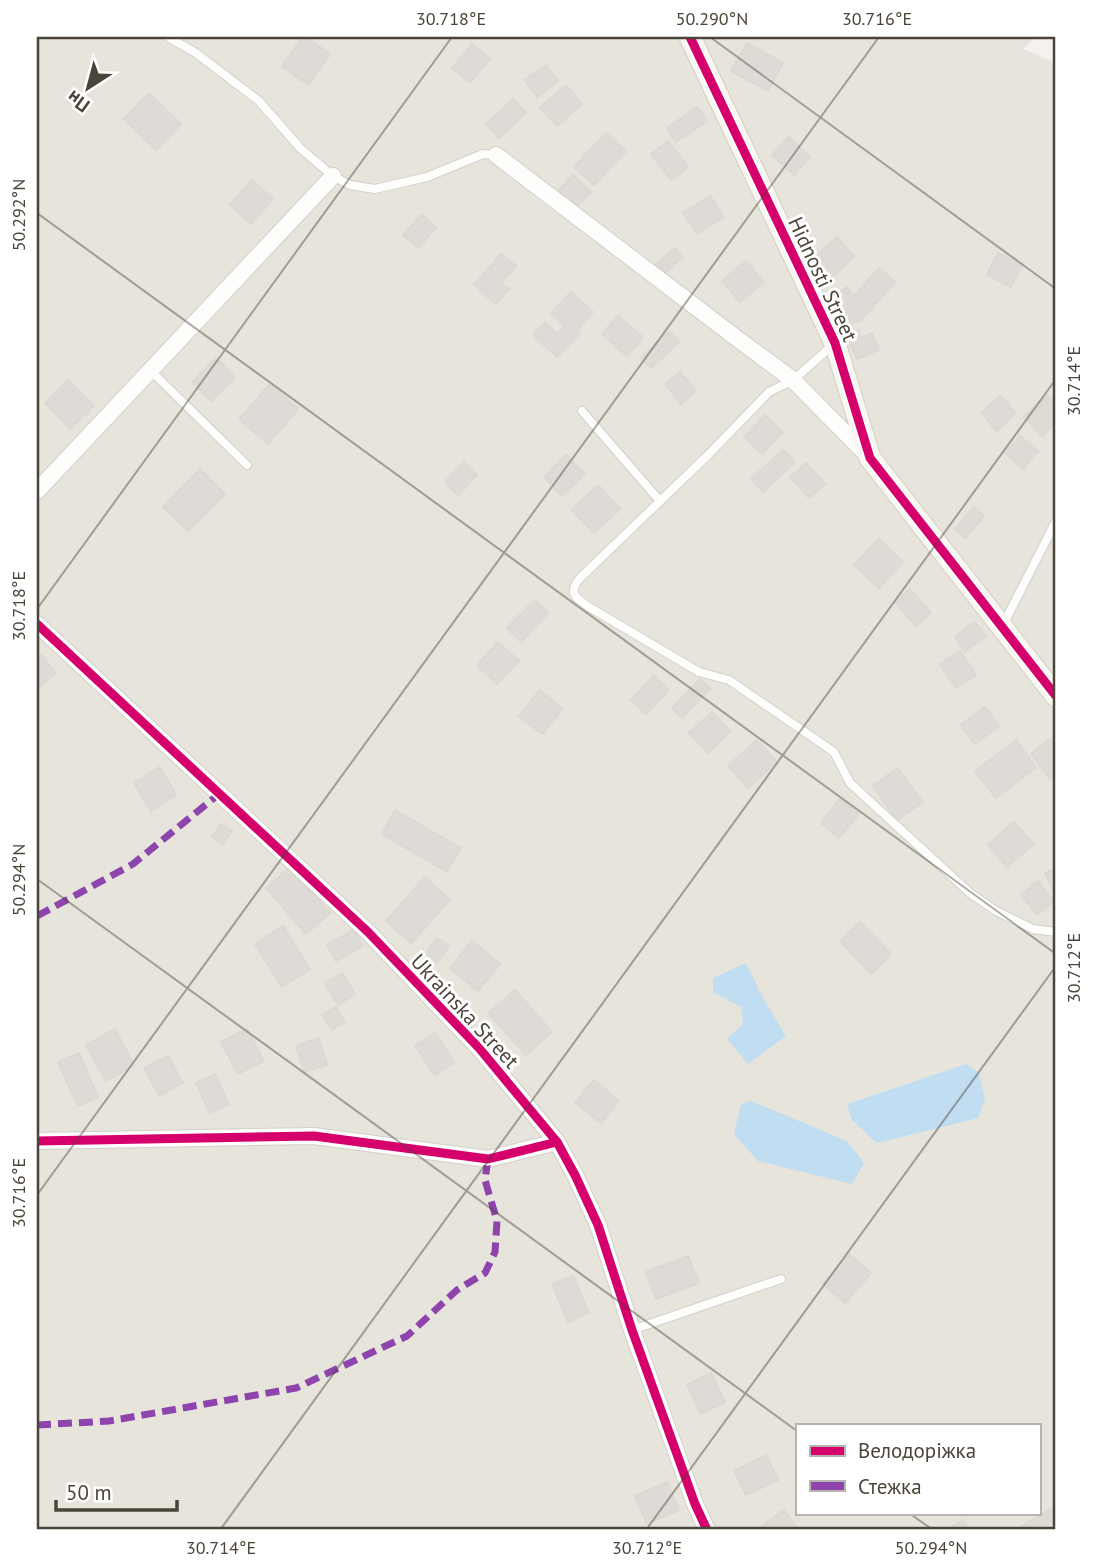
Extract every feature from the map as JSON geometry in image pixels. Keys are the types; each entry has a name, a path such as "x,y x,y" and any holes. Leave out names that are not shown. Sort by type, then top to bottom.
{"street":[{"name":"Hidnosti Street","path":"690,37 835,343 870,458 1056,696"},
{"path":"496,155 793,380 870,458"},
{"path":"37,491 333,176"},
{"name":"Ukrainska Street","path":"37,624 368,932 479,1048 557,1142 598,1225 632,1330 695,1504 707,1530"},
{"path":"37,1141 314,1136 488,1159 557,1142"}],"lane":[{"path":"168,37 195,53 259,101 301,149 333,176 350,185 375,189 426,177 483,154 496,155"},
{"path":"835,343 793,380 769,392 708,455 579,579 574,586 575,597 699,672 729,680 834,752 850,783 970,893 996,911 1033,929 1056,932"},
{"path":"150,370 247,465"},
{"path":"582,411 659,500"},
{"path":"1002,627 1056,520"},
{"path":"632,1330 781,1279"}],"shaded area":[{"path":"37,37 1036,37 1023,49 1056,63 1056,1530 37,1530"}],"water":[{"path":"746,963 786,1036 748,1064 727,1039 743,1024 741,1007 713,992 713,978"},
{"path":"966,1064 979,1073 985,1100 978,1118 877,1143 852,1120 847,1104"},
{"path":"751,1101 847,1141 864,1163 852,1184 758,1161 734,1134 741,1104"}],"building":[{"path":"303,37 330,54 308,85 282,66"},
{"path":"747,43 783,63 768,91 731,71"},
{"path":"472,44 490,59 470,83 452,68"},
{"path":"546,65 558,81 537,97 524,80"},
{"path":"566,85 582,104 557,126 540,107"},
{"path":"149,93 181,124 156,150 124,119"},
{"path":"513,99 526,113 499,138 486,124"},
{"path":"697,107 707,121 676,142 667,128"},
{"path":"606,133 626,151 594,185 574,167"},
{"path":"789,137 810,157 794,175 772,155"},
{"path":"668,141 688,167 671,180 651,154"},
{"path":"573,175 591,192 575,208 558,191"},
{"path":"252,180 273,199 251,224 230,205"},
{"path":"710,196 724,217 697,234 683,213"},
{"path":"422,214 436,228 418,248 403,235"},
{"path":"837,237 854,257 829,280 811,260"},
{"path":"675,248 683,257 662,275 654,266"},
{"path":"998,253 1022,264 1011,287 987,275"},
{"path":"501,254 516,266 501,283 509,289 496,304 474,285"},
{"path":"746,261 764,282 740,302 722,281"},
{"path":"879,268 895,282 861,320 839,331 822,300 848,287 853,297"},
{"path":"571,292 593,312 577,330 580,333 557,357 533,335 545,322 557,334 565,326 551,313"},
{"path":"618,316 643,337 627,356 602,334"},
{"path":"858,330 861,338 872,333 879,350 857,359 846,335"},
{"path":"669,331 679,342 651,368 641,358"},
{"path":"216,358 235,377 211,401 192,382"},
{"path":"680,372 696,391 681,404 665,384"},
{"path":"68,380 94,406 70,429 45,403"},
{"path":"270,384 298,409 268,444 239,419"},
{"path":"1047,395 1056,404 1056,422 1042,436 1024,417"},
{"path":"1000,396 1016,413 997,431 981,413"},
{"path":"765,415 783,432 762,454 744,437"},
{"path":"1020,436 1038,451 1023,469 1005,453"},
{"path":"783,450 795,462 763,492 751,479"},
{"path":"566,455 585,474 562,496 544,477"},
{"path":"464,462 477,475 458,495 445,482"},
{"path":"806,463 825,484 809,498 790,477"},
{"path":"200,469 225,494 188,531 163,507"},
{"path":"598,485 620,509 594,533 572,510"},
{"path":"974,507 984,516 965,538 955,529"},
{"path":"879,539 903,562 879,588 854,565"},
{"path":"910,589 931,613 916,626 895,602"},
{"path":"535,600 548,613 521,642 507,628"},
{"path":"975,622 986,636 965,651 955,637"},
{"path":"498,642 519,661 497,684 477,665"},
{"path":"960,651 976,675 956,688 940,664"},
{"path":"41,655 56,673 37,689 37,658"},
{"path":"654,676 669,690 646,714 631,700"},
{"path":"700,679 710,689 682,718 672,708"},
{"path":"540,690 563,709 542,734 519,716"},
{"path":"985,707 999,726 975,744 961,725"},
{"path":"712,712 730,731 708,753 689,733"},
{"path":"1056,734 1056,774 1050,779 1031,754"},
{"path":"757,740 777,762 748,788 728,766"},
{"path":"1016,740 1036,767 996,798 975,771"},
{"path":"160,767 176,795 151,811 134,783"},
{"path":"898,768 923,802 897,820 873,786"},
{"path":"840,799 859,814 839,838 821,823"},
{"path":"395,810 461,848 447,872 382,834"},
{"path":"1014,822 1034,844 1007,867 988,845"},
{"path":"221,824 232,831 223,844 212,837"},
{"path":"289,868 330,913 306,934 266,888"},
{"path":"1056,868 1056,889 1053,891 1045,873"},
{"path":"425,877 450,900 411,943 386,921"},
{"path":"1038,881 1054,901 1037,915 1021,895"},
{"path":"860,922 891,954 871,974 840,941"},
{"path":"283,926 310,969 282,987 255,944"},
{"path":"353,930 363,946 336,961 327,945"},
{"path":"437,938 449,946 430,972 419,963"},
{"path":"472,941 500,964 478,991 450,968"},
{"path":"342,973 355,994 338,1005 325,983"},
{"path":"515,990 552,1032 526,1055 488,1013"},
{"path":"336,1007 345,1022 332,1030 322,1015"},
{"path":"115,1029 134,1065 106,1081 86,1045"},
{"path":"247,1029 264,1061 238,1074 221,1042"},
{"path":"435,1033 454,1062 435,1075 415,1046"},
{"path":"319,1038 327,1065 304,1072 296,1046"},
{"path":"79,1053 98,1097 78,1106 58,1062"},
{"path":"168,1056 183,1083 159,1096 144,1068"},
{"path":"215,1074 229,1105 210,1113 196,1083"},
{"path":"594,1080 619,1101 601,1123 575,1103"},
{"path":"849,1254 871,1273 845,1303 823,1284"},
{"path":"688,1256 699,1283 656,1299 646,1272"},
{"path":"573,1276 589,1313 568,1322 552,1284"},
{"path":"711,1373 725,1402 701,1414 687,1385"},
{"path":"766,1455 778,1480 746,1495 734,1471"},
{"path":"667,1482 679,1510 647,1524 635,1496"},
{"path":"1056,1506 1056,1530 1015,1530"},
{"path":"784,1510 799,1530 765,1530 762,1526"},
{"path":"963,1520 969,1530 946,1530"}],"marked path":[{"path":"37,916 133,864 219,794"},
{"path":"37,1425 109,1421 296,1388 407,1336 457,1290 485,1273 495,1252 497,1221 485,1180 488,1159"}],"cycle path":[{"path":"690,37 835,343 870,458 1056,696"},
{"path":"37,624 368,932 479,1048 557,1142 598,1225 632,1330 695,1504 707,1530"},
{"path":"37,1141 314,1136 488,1159 557,1142"}]}
